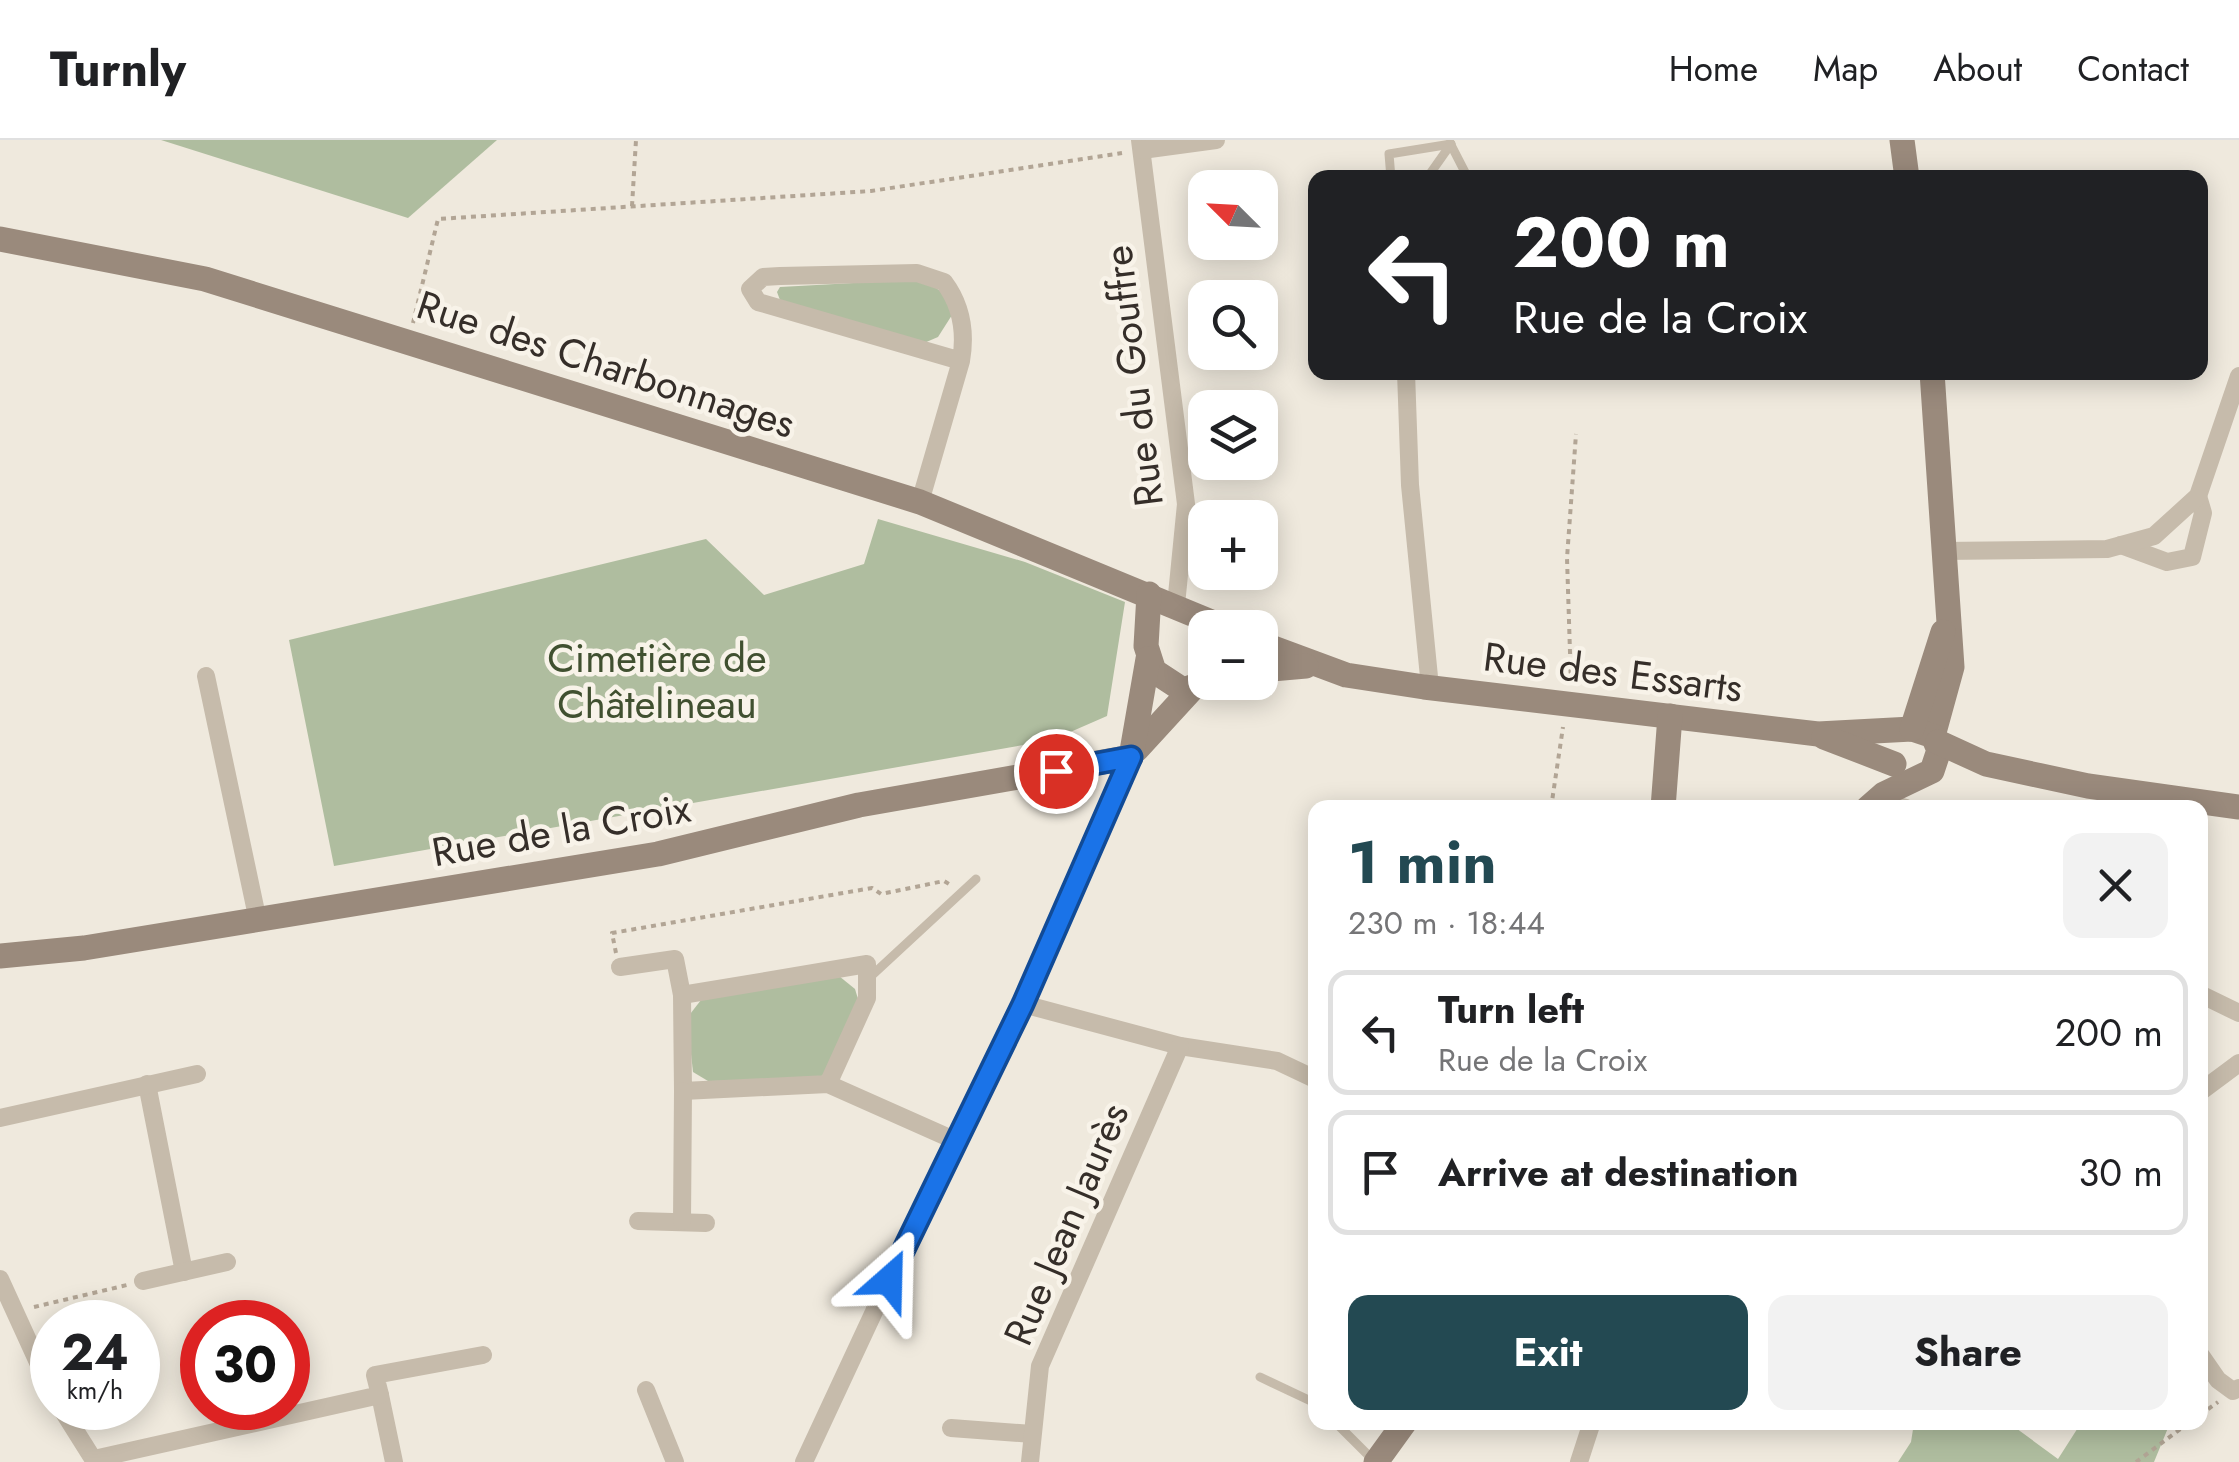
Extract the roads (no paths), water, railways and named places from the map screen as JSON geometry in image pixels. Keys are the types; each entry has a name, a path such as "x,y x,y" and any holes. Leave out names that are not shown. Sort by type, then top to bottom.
{"street":[{"path":"1141,145 1216,140"},
{"path":"1902,140 1906,170"},
{"name":"Rue du Gouffre","path":"1141,145 1186,504 1176,605"},
{"name":"Rue des Charbonnages","path":"0,239 205,279 409,340 447,357 920,502 1188,611"},
{"path":"920,502 960,361 961,314 953,294 934,276 762,278 750,289 758,302 960,361"},
{"path":"1942,550 2121,545 2154,536 2198,496 2239,376"},
{"path":"1406,380 1410,485 1430,687"},
{"path":"1912,772 1892,749 1921,735 1952,668 1932,380"},
{"path":"2121,545 2167,562 2192,557 2203,514 2198,496"},
{"path":"804,1462 954,1140 1023,1004 1131,757 1148,658 1149,594"},
{"path":"1278,650 1316,665"},
{"path":"1148,658 1165,682 1188,684"},
{"path":"1278,668 1316,665"},
{"name":"Rue des Essarts","path":"1316,665 1346,675 1566,706 1818,734 1921,735 1986,764 2088,786 2189,800"},
{"path":"206,676 258,920"},
{"path":"1131,757 1173,705 1188,695"},
{"path":"1664,800 1670,716"},
{"path":"1818,734 1912,772"},
{"path":"1877,800 1912,772 1936,766 1921,735"},
{"name":"Rue de la Croix","path":"0,956 84,948 658,854 859,804 1131,757"},
{"name":"Rue des Essarts","path":"1912,772 1938,776 1986,764"},
{"name":"Rue des Essarts","path":"2208,803 2239,807"},
{"path":"620,967 674,959 682,995 682,1221"},
{"path":"682,995 867,964 867,998 828,1084"},
{"path":"2208,998 2239,1013"},
{"path":"1023,1004 1180,1046 1277,1061 1308,1076"},
{"name":"Rue Jean Jaurès","path":"1030,1462 1040,1366 1180,1046"},
{"path":"2208,1086 2239,1062"},
{"path":"0,1118 196,1074"},
{"path":"147,1084 184,1272"},
{"path":"683,1091 828,1084 954,1140"},
{"path":"638,1221 706,1223"},
{"path":"143,1281 227,1262"},
{"path":"1,1286 30,1346"},
{"path":"394,1462 376,1375 483,1355"},
{"path":"2208,1366 2218,1380 2236,1390"},
{"path":"646,1390 674,1462"},
{"path":"75,1430 94,1461 380,1395"},
{"path":"952,1428 1032,1434"},
{"path":"1379,1461 1400,1430"},
{"path":"1578,1462 1589,1430"}],"lane":[{"path":"1391,170 1390,154 1450,142"},
{"path":"1432,170 1450,142"},
{"path":"1450,142 1464,170"},
{"path":"867,979 976,879"},
{"path":"1260,1377 1308,1399"},
{"path":"1344,1430 1379,1461"}],"park label":[{"name":"Cimetière de Châtelineau","path":"657,681"}]}
